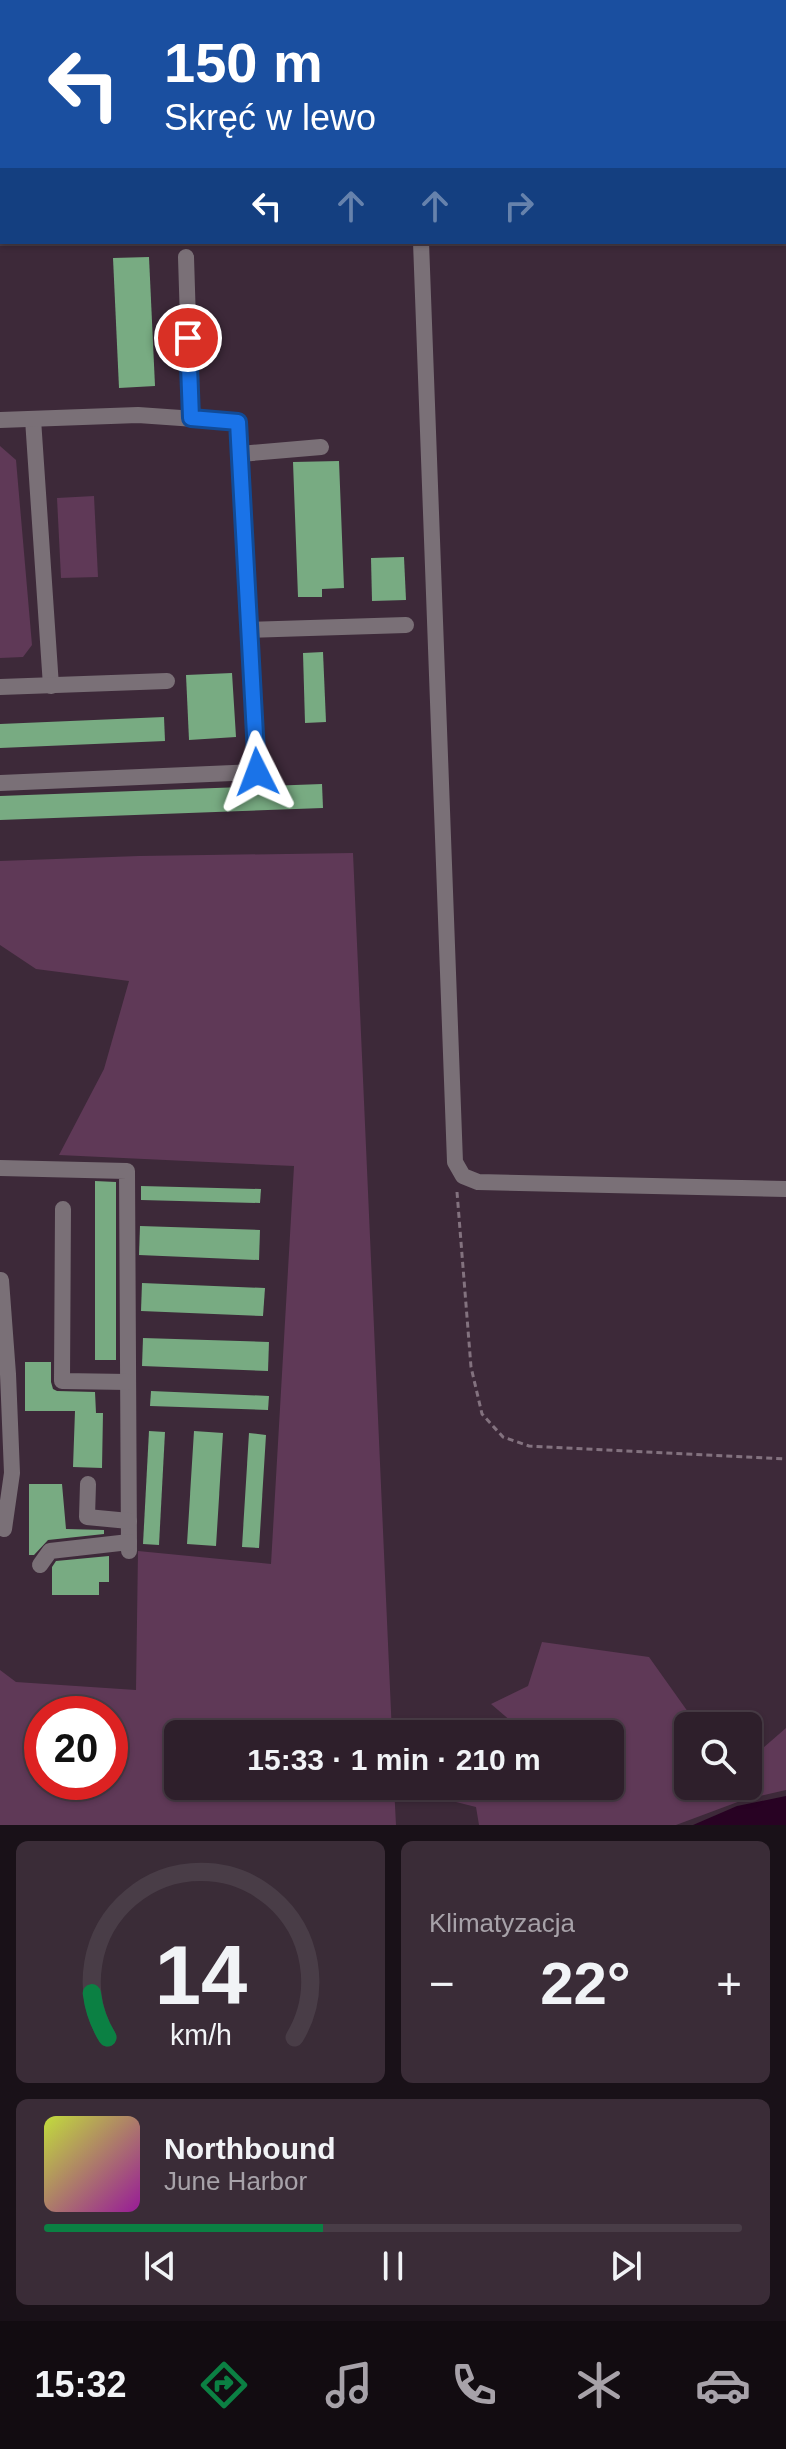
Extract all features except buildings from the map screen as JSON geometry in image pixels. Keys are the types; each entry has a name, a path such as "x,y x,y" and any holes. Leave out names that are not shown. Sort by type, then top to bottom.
{"street":[{"path":"421,244 455,1162 463,1176 478,1182 786,1189"},
{"path":"186,257 191,418"},
{"path":"0,420 138,415 238,422 257,772 0,783"},
{"path":"33,419 51,686"},
{"path":"240,454 321,447"},
{"path":"249,630 406,625"},
{"path":"0,687 167,681"},
{"path":"0,1168 127,1171 129,1546 50,1551 40,1565"},
{"path":"63,1209 62,1381 128,1382"},
{"path":"0,1269 12,1473 4,1529"},
{"path":"88,1484 87,1517 129,1521"}],"path":[{"path":"458,1193 471,1367 482,1414 503,1437 529,1446 786,1459"}],"shaded area":[{"path":"0,446 16,460 32,645 23,657 0,658"},
{"path":"94,496 98,577 61,578 57,498"},
{"path":"353,853 391,1720 164,1720 164,1800 395,1800 396,1825 0,1825 0,1670 16,1682 136,1690 138,1551 271,1564 294,1166 59,1155 104,1069 129,981 36,969 0,945 0,861"},
{"path":"542,1642 649,1657 688,1712 674,1712 674,1800 743,1800 676,1825 479,1825 476,1807 448,1800 624,1800 624,1720 510,1720 491,1704 528,1686"},
{"path":"786,1728 786,1790 762,1796 762,1748"},
{"path":"786,1796 786,1825 693,1825 737,1806"}],"route":[{"path":"188,338 191,418 238,422 257,772"}]}
